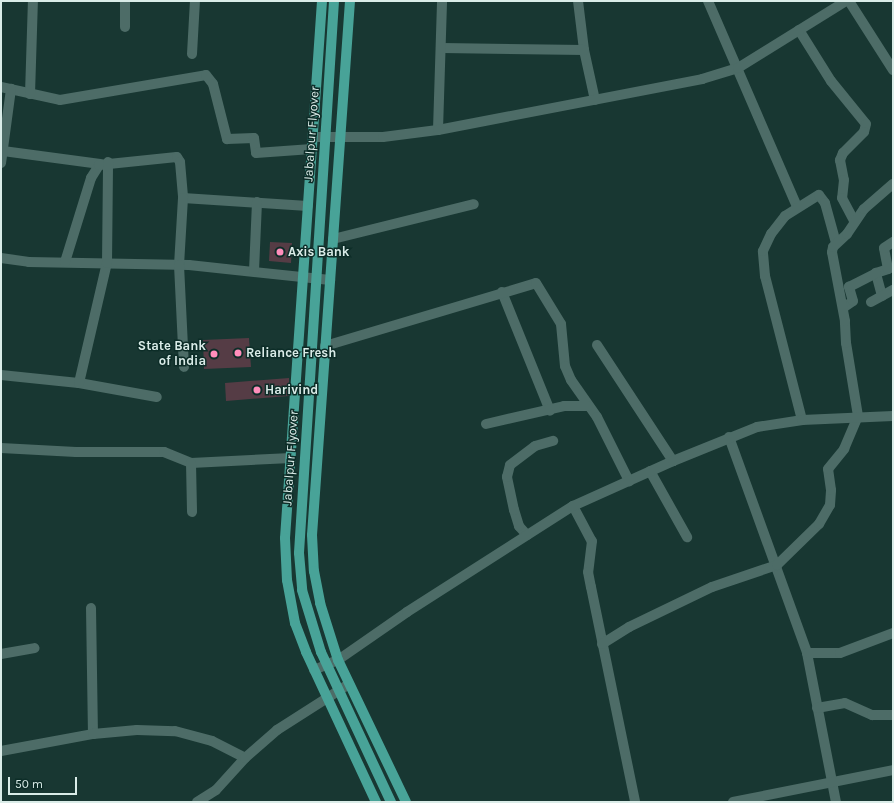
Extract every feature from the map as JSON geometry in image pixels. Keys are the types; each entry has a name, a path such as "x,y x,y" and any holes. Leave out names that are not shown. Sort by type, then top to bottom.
{"main road":[{"path":"322,1 285,538 287,580 295,623 314,670 376,802"},
{"name":"Jabalpur Flyover","path":"334,1 299,553 302,590 314,633 391,802"},
{"path":"350,1 338,137 333,239 312,535 320,603 338,660 406,802"}],"street":[{"path":"30,94 33,1"},
{"path":"125,1 125,27"},
{"path":"192,54 195,1"},
{"path":"438,130 442,48 442,1"},
{"path":"578,1 584,50 595,100"},
{"path":"708,1 797,207"},
{"path":"313,137 383,137 438,130 499,120 702,79 738,68 848,1 893,70"},
{"path":"799,30 831,81 866,124 864,132 842,153 840,160 844,180 842,198 855,222"},
{"path":"442,48 584,50"},
{"path":"1,87 60,100 206,75 213,84 227,140 254,138 256,153 312,149"},
{"path":"1,163 11,90"},
{"path":"3,151 104,163 177,157 180,162 183,198 179,265 184,367"},
{"path":"65,262 91,178 104,163"},
{"path":"79,383 107,263 104,163"},
{"path":"602,644 629,627 712,587 777,565 819,524 830,505 831,490 828,469 844,450 858,416 846,343 843,308 832,252 836,243 855,222 864,209 893,184"},
{"path":"802,420 765,276 763,251 780,222 797,207 819,195 823,198 836,243"},
{"path":"183,198 308,206"},
{"path":"254,271 258,202"},
{"path":"333,239 474,204"},
{"path":"843,308 853,301 849,287 876,273 888,269 884,248 893,242"},
{"path":"1,258 65,262 179,265 254,271 330,280"},
{"path":"876,273 882,296"},
{"path":"326,346 532,283 540,286 561,324 565,366 629,481"},
{"path":"871,302 893,290"},
{"path":"502,292 550,410"},
{"path":"597,345 673,461"},
{"path":"1,375 79,383 157,397"},
{"path":"486,424 575,404 588,406"},
{"path":"314,670 338,660 406,612 446,589 573,506 650,471 729,437 757,427 802,420 858,416 893,416"},
{"path":"729,437 777,565 807,653 836,802"},
{"path":"527,535 519,526 514,510 507,477 510,466 535,446 553,441"},
{"path":"1,448 83,453 164,452 191,463 291,458"},
{"path":"191,463 192,512"},
{"path":"650,471 687,537"},
{"path":"573,506 592,541 588,572 636,802"},
{"path":"90,608 93,734"},
{"path":"807,653 840,653 893,633"},
{"path":"1,654 34,648"},
{"path":"197,802 216,790 245,758 277,730 327,696 349,684"},
{"path":"818,708 844,703 872,715 893,715"},
{"path":"1,751 93,734 137,730 175,731 212,741 245,758"},
{"path":"733,802 893,770"}],"building":[{"name":"Axis Bank","path":"270,242 292,243 291,263 269,261"},
{"path":"249,338 251,367 204,369 203,340"},
{"name":"Harivind","path":"289,378 289,396 226,401 225,383"}],"place":[{"name":"Axis Bank","path":"280,252"},
{"name":"Reliance Fresh","path":"238,353"},
{"name":"State Bank of India","path":"214,354"},
{"name":"Harivind","path":"257,390"}]}
